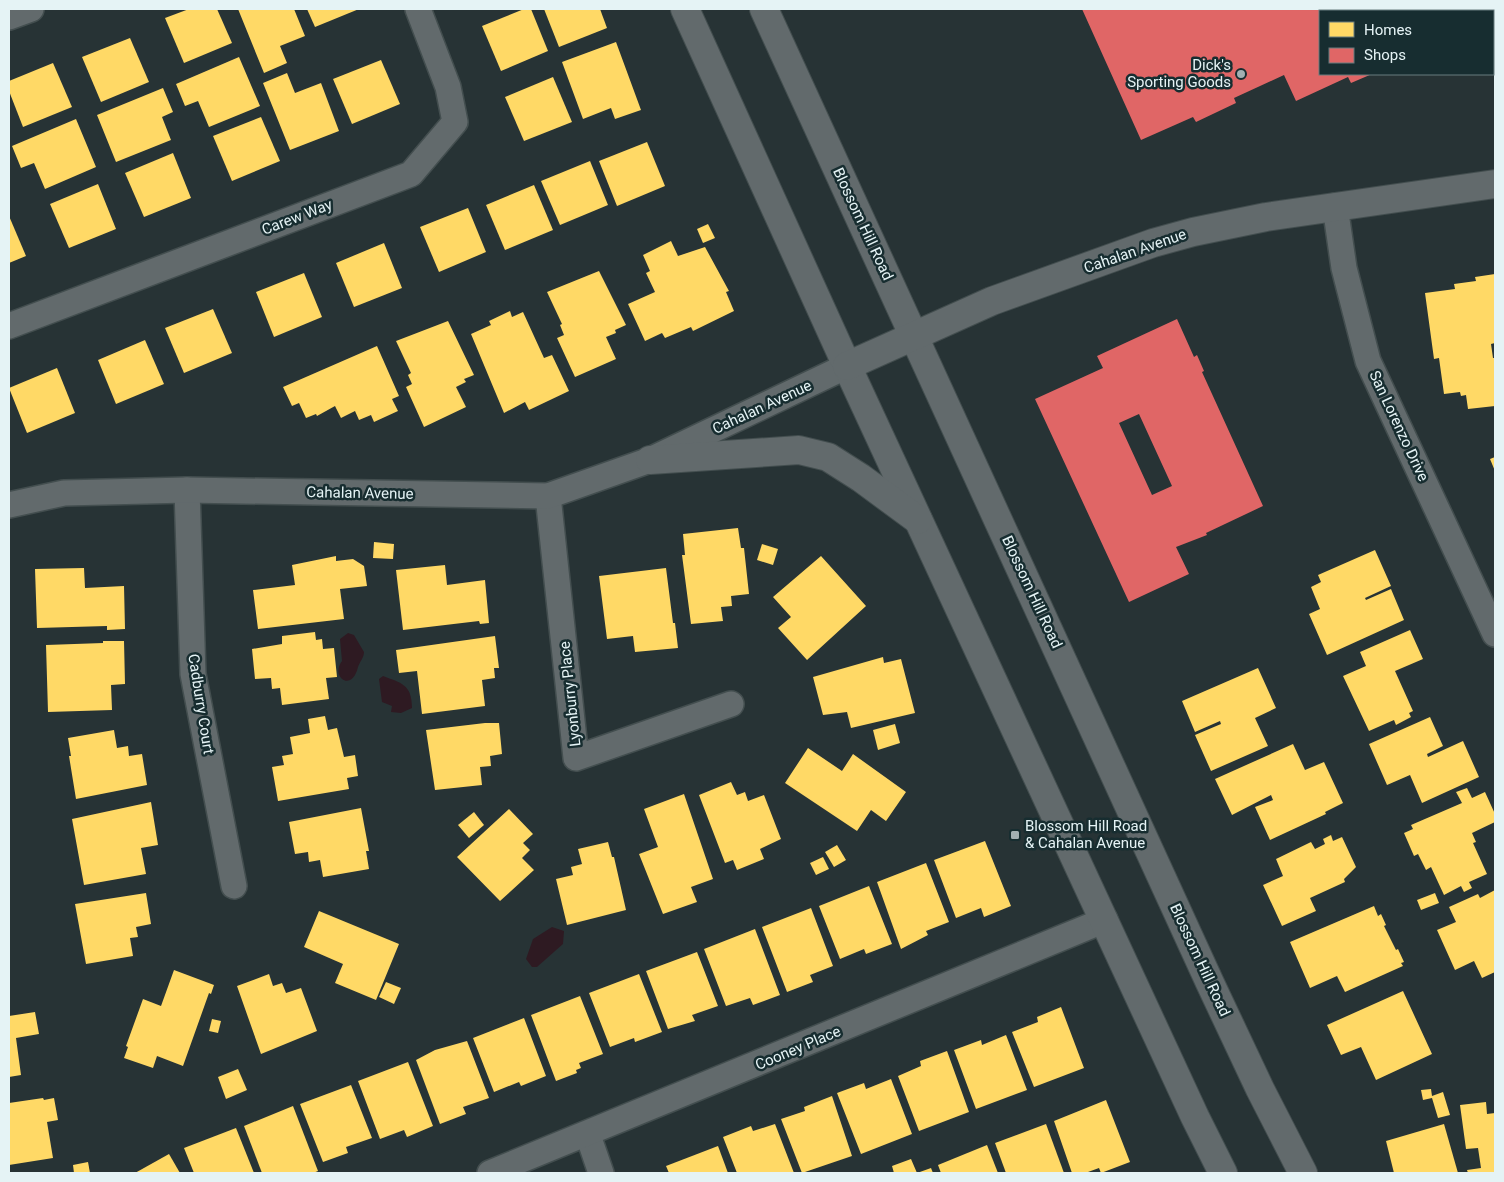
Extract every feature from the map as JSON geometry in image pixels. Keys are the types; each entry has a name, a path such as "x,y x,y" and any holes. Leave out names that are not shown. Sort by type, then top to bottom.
{"main road":[{"path":"685,9 847,366 1223,1173"},
{"name":"Blossom Hill Road","path":"764,9 1210,983 1260,1090 1303,1173"},
{"name":"Cahalan Avenue","path":"847,366 992,302 1153,243 1194,232 1335,206 1495,184"},
{"path":"650,460 800,450 828,457 921,522"}],"street":[{"path":"9,17 31,9"},
{"name":"Carew Way","path":"9,326 411,174 455,122 448,87 418,9"},
{"name":"San Lorenzo Drive","path":"1335,206 1344,268 1368,361 1495,634"},
{"name":"Cahalan Avenue","path":"9,504 64,493 187,490 548,496 650,460 847,366"},
{"name":"Cadburry Court","path":"187,490 193,674 234,886"},
{"name":"Lyonburry Place","path":"548,496 576,758 731,704"},
{"name":"Cooney Place","path":"490,1173 588,1135 1105,920"},
{"path":"588,1135 601,1173"}],"shaded area":[{"path":"348,633 354,635 364,652 355,675 347,681 340,677 339,667 342,661 340,639"},
{"path":"383,676 400,683 408,689 412,708 401,713 391,712 392,706 382,702 379,679"},
{"path":"552,927 564,931 563,944 537,967 532,967 526,959 533,939"}],"building: Homes":[{"path":"189,9 217,9 232,43 184,63 165,18"},
{"path":"238,9 294,9 305,36 280,46 287,63 264,73"},
{"path":"307,9 359,9 315,27"},
{"path":"524,9 531,9 548,51 501,71 482,26"},
{"path":"544,9 600,9 607,28 559,47"},
{"path":"130,38 149,82 101,102 82,57"},
{"path":"616,42 641,110 615,119 611,108 583,119 562,62"},
{"path":"239,57 260,106 209,127 198,101 185,106 176,84"},
{"path":"381,60 400,104 352,124 333,79"},
{"path":"53,63 72,107 23,127 9,91 9,81"},
{"path":"287,73 295,93 321,83 339,131 290,150 263,83"},
{"path":"553,77 572,122 524,141 505,97"},
{"path":"163,88 173,112 162,117 171,140 116,162 97,115"},
{"path":"261,117 280,161 232,181 213,136"},
{"path":"76,119 96,167 45,189 34,163 21,168 12,146"},
{"path":"647,142 665,186 617,206 599,161"},
{"path":"173,153 191,198 144,217 125,173"},
{"path":"590,161 608,205 560,225 541,181"},
{"path":"98,184 116,229 69,248 50,204"},
{"path":"534,185 553,230 505,250 486,205"},
{"path":"468,208 486,252 439,272 420,227"},
{"path":"9,216 26,256 9,263"},
{"path":"708,224 715,238 703,243 697,229"},
{"path":"671,241 678,256 705,247 729,291 726,292 734,311 693,331 691,327 665,338 662,333 645,341 628,304 655,292 646,273 650,271 643,255"},
{"path":"384,243 402,288 354,307 336,263"},
{"path":"599,271 626,325 615,330 616,333 606,337 616,359 575,377 557,338 564,335 560,325 562,324 547,292"},
{"path":"304,273 322,317 274,337 256,292"},
{"path":"1495,274 1495,343 1491,344 1493,358 1495,358 1495,406 1468,409 1466,395 1461,396 1460,392 1444,394 1439,358 1434,359 1425,293 1455,289 1454,284 1476,281 1475,277"},
{"path":"213,309 232,353 184,373 165,328"},
{"path":"510,311 512,317 523,312 544,358 552,355 569,391 529,410 525,402 504,413 471,334 491,325 489,321"},
{"path":"448,321 474,375 464,379 466,382 456,387 466,407 424,427 406,387 412,384 408,375 411,373 396,341"},
{"path":"145,340 164,384 116,404 98,360"},
{"path":"377,346 399,396 392,399 398,411 374,422 371,415 359,420 355,411 341,418 335,406 317,416 316,414 306,418 299,403 292,406 283,387"},
{"path":"57,368 75,413 27,433 9,388"},
{"path":"1495,457 1495,471 1490,459"},
{"path":"738,528 741,548 744,548 749,594 731,596 732,606 721,607 723,621 691,624 682,555 685,555 683,534"},
{"path":"374,542 394,544 393,559 373,558"},
{"path":"762,544 778,549 773,565 757,560"},
{"path":"1375,550 1391,586 1365,598 1366,600 1391,589 1404,620 1327,655 1309,614 1320,609 1311,587 1321,582 1318,575"},
{"path":"336,556 336,561 353,559 364,566 367,586 340,589 344,619 258,629 253,590 295,585 292,565"},
{"path":"821,556 866,606 807,660 778,628 791,617 773,597"},
{"path":"445,565 447,585 485,580 489,623 480,624 479,621 403,630 396,570"},
{"path":"84,568 85,588 124,586 125,629 107,630 107,626 37,628 35,569"},
{"path":"666,568 678,648 635,652 633,636 607,639 599,576"},
{"path":"1410,630 1423,659 1395,671 1413,711 1409,713 1411,717 1396,725 1394,720 1369,731 1343,676 1366,666 1360,652"},
{"path":"315,632 316,640 322,639 323,649 334,648 337,677 326,678 329,699 282,705 280,688 272,689 271,678 255,679 252,649 282,644 282,636"},
{"path":"495,636 499,668 494,668 495,678 482,680 485,706 422,714 417,671 399,673 396,650"},
{"path":"103,641 124,641 125,684 111,685 112,710 48,712 46,645 103,643"},
{"path":"883,657 884,663 901,659 915,713 851,728 847,712 823,715 813,677"},
{"path":"1258,668 1276,708 1255,718 1268,746 1211,771 1195,735 1221,724 1220,721 1195,732 1182,701"},
{"path":"325,716 328,730 337,728 344,757 355,755 358,776 347,778 349,789 278,801 272,767 284,765 282,756 293,754 290,737 310,733 308,719"},
{"path":"1430,717 1443,746 1427,754 1428,757 1463,741 1479,777 1422,803 1410,775 1387,785 1369,744"},
{"path":"499,723 502,754 490,756 491,766 480,767 482,785 435,790 426,730"},
{"path":"895,724 900,743 878,750 873,730"},
{"path":"114,730 117,748 128,746 129,756 142,754 147,785 76,799 68,738"},
{"path":"1293,744 1305,770 1324,762 1343,803 1325,812 1326,814 1270,840 1255,807 1273,800 1271,795 1232,815 1215,779"},
{"path":"808,748 842,771 853,754 906,792 886,821 871,810 857,831 785,783"},
{"path":"731,782 737,795 745,792 748,801 764,795 781,839 760,849 764,859 737,870 733,860 725,863 699,795"},
{"path":"1467,788 1472,798 1485,792 1495,814 1495,822 1472,833 1476,842 1473,843 1487,874 1469,882 1472,888 1464,892 1461,886 1444,895 1431,867 1426,870 1418,854 1414,856 1404,833 1413,829 1411,825 1462,803 1456,792"},
{"path":"684,794 713,879 691,887 697,902 663,914 639,854 658,847 644,809"},
{"path":"151,802 158,845 141,848 146,874 84,885 72,819"},
{"path":"361,808 369,851 366,851 369,869 323,877 320,860 309,862 308,852 295,854 289,822"},
{"path":"509,809 533,834 523,843 530,850 522,858 534,870 500,901 457,857"},
{"path":"474,812 484,825 469,838 458,825"},
{"path":"1331,835 1333,841 1342,837 1356,867 1344,879 1345,882 1310,898 1316,911 1282,926 1263,885 1283,876 1276,859 1311,842 1315,849 1325,844 1323,839"},
{"path":"985,841 1011,906 984,917 981,908 956,918 934,860"},
{"path":"608,842 612,857 614,857 626,910 567,925 556,879 573,875 571,867 582,864 578,849"},
{"path":"837,845 846,860 834,867 825,852"},
{"path":"823,857 829,869 816,875 810,863"},
{"path":"926,863 949,922 926,931 928,935 901,949 877,882"},
{"path":"869,886 892,944 866,954 864,949 840,959 819,906"},
{"path":"1495,890 1495,972 1482,978 1474,961 1455,970 1437,930 1456,922 1449,907 1478,894 1480,898"},
{"path":"146,893 151,924 136,927 138,937 130,938 133,956 86,964 75,904"},
{"path":"1435,893 1439,903 1421,910 1417,900"},
{"path":"1374,906 1378,916 1381,914 1386,925 1384,926 1396,950 1398,949 1404,962 1401,963 1403,966 1345,992 1337,976 1310,988 1290,942"},
{"path":"811,908 833,966 810,975 813,982 787,992 762,927"},
{"path":"319,911 399,944 376,1000 335,983 343,964 304,947"},
{"path":"755,929 780,995 753,1005 750,998 726,1006 704,949"},
{"path":"697,952 718,1006 692,1015 695,1021 668,1029 646,971"},
{"path":"174,970 214,985 211,994 209,993 183,1066 157,1056 153,1068 124,1058 128,1047 126,1046 143,999 161,1006"},
{"path":"269,974 273,986 282,983 286,993 301,988 317,1031 261,1054 237,986"},
{"path":"639,974 662,1032 635,1042 634,1038 610,1047 589,993"},
{"path":"386,982 401,988 394,1004 379,997"},
{"path":"1403,991 1432,1054 1376,1080 1361,1047 1341,1055 1327,1025"},
{"path":"580,996 603,1054 579,1063 581,1068 576,1070 577,1073 556,1081 531,1015"},
{"path":"1061,1007 1084,1068 1034,1087 1012,1032 1038,1022 1037,1017"},
{"path":"35,1012 39,1034 16,1038 21,1075 9,1077 9,1016"},
{"path":"524,1018 546,1076 521,1086 519,1082 494,1092 473,1038"},
{"path":"212,1019 221,1021 218,1033 209,1031"},
{"path":"1006,1035 1027,1090 976,1109 954,1050 981,1040 982,1045"},
{"path":"467,1041 489,1098 463,1107 466,1114 440,1124 416,1060 435,1050"},
{"path":"947,1051 969,1112 919,1131 898,1076 921,1066 920,1061"},
{"path":"408,1062 433,1126 407,1137 404,1130 380,1139 358,1081"},
{"path":"238,1069 247,1090 226,1099 218,1077"},
{"path":"891,1079 912,1134 861,1154 837,1093 864,1083 866,1089"},
{"path":"351,1085 372,1138 346,1147 348,1153 323,1162 300,1104"},
{"path":"1431,1089 1432,1096 1443,1092 1450,1115 1438,1118 1432,1098 1423,1100 1421,1090"},
{"path":"832,1096 852,1156 802,1173 781,1119 805,1111 804,1107"},
{"path":"43,1098 44,1100 54,1098 58,1120 47,1122 53,1158 9,1165 9,1103"},
{"path":"1106,1100 1130,1162 1101,1173 1099,1168 1088,1172 1072,1173 1054,1121"},
{"path":"1486,1102 1487,1114 1495,1113 1495,1173 1468,1173 1467,1170 1481,1168 1478,1148 1466,1149 1460,1105"},
{"path":"293,1106 318,1171 313,1173 262,1173 244,1126"},
{"path":"775,1124 794,1173 737,1173 723,1137 751,1126 753,1131"},
{"path":"1046,1124 1064,1173 1006,1173 995,1143"},
{"path":"1444,1124 1458,1173 1394,1173 1386,1141"},
{"path":"236,1128 254,1173 194,1173 184,1148"},
{"path":"987,1145 998,1173 941,1173 938,1165"},
{"path":"718,1146 728,1173 669,1173 666,1166"},
{"path":"169,1154 180,1173 135,1173"},
{"path":"911,1159 917,1173 894,1173 892,1166"},
{"path":"88,1162 90,1173 74,1173 73,1165"},
{"path":"931,1168 933,1173 917,1173"}],"building: Shops":[{"name":"Dick's Sporting Goods","path":"1082,9 1471,9 1319,10 1319,75 1370,75 1351,83 1348,77 1296,101 1284,75 1234,98 1236,103 1196,122 1193,117 1141,140"},
{"path":"1177,319 1194,357 1197,355 1204,371 1202,372 1263,506 1206,533 1207,535 1176,547 1189,574 1129,602 1035,399 1103,368 1097,356","holes":["1139,414 1172,486 1152,495 1119,423"]}],"place":[{"name":"Dick's Sporting Goods","path":"1241,74"},
{"name":"Blossom Hill Road & Cahalan Avenue","path":"1015,835"}]}
